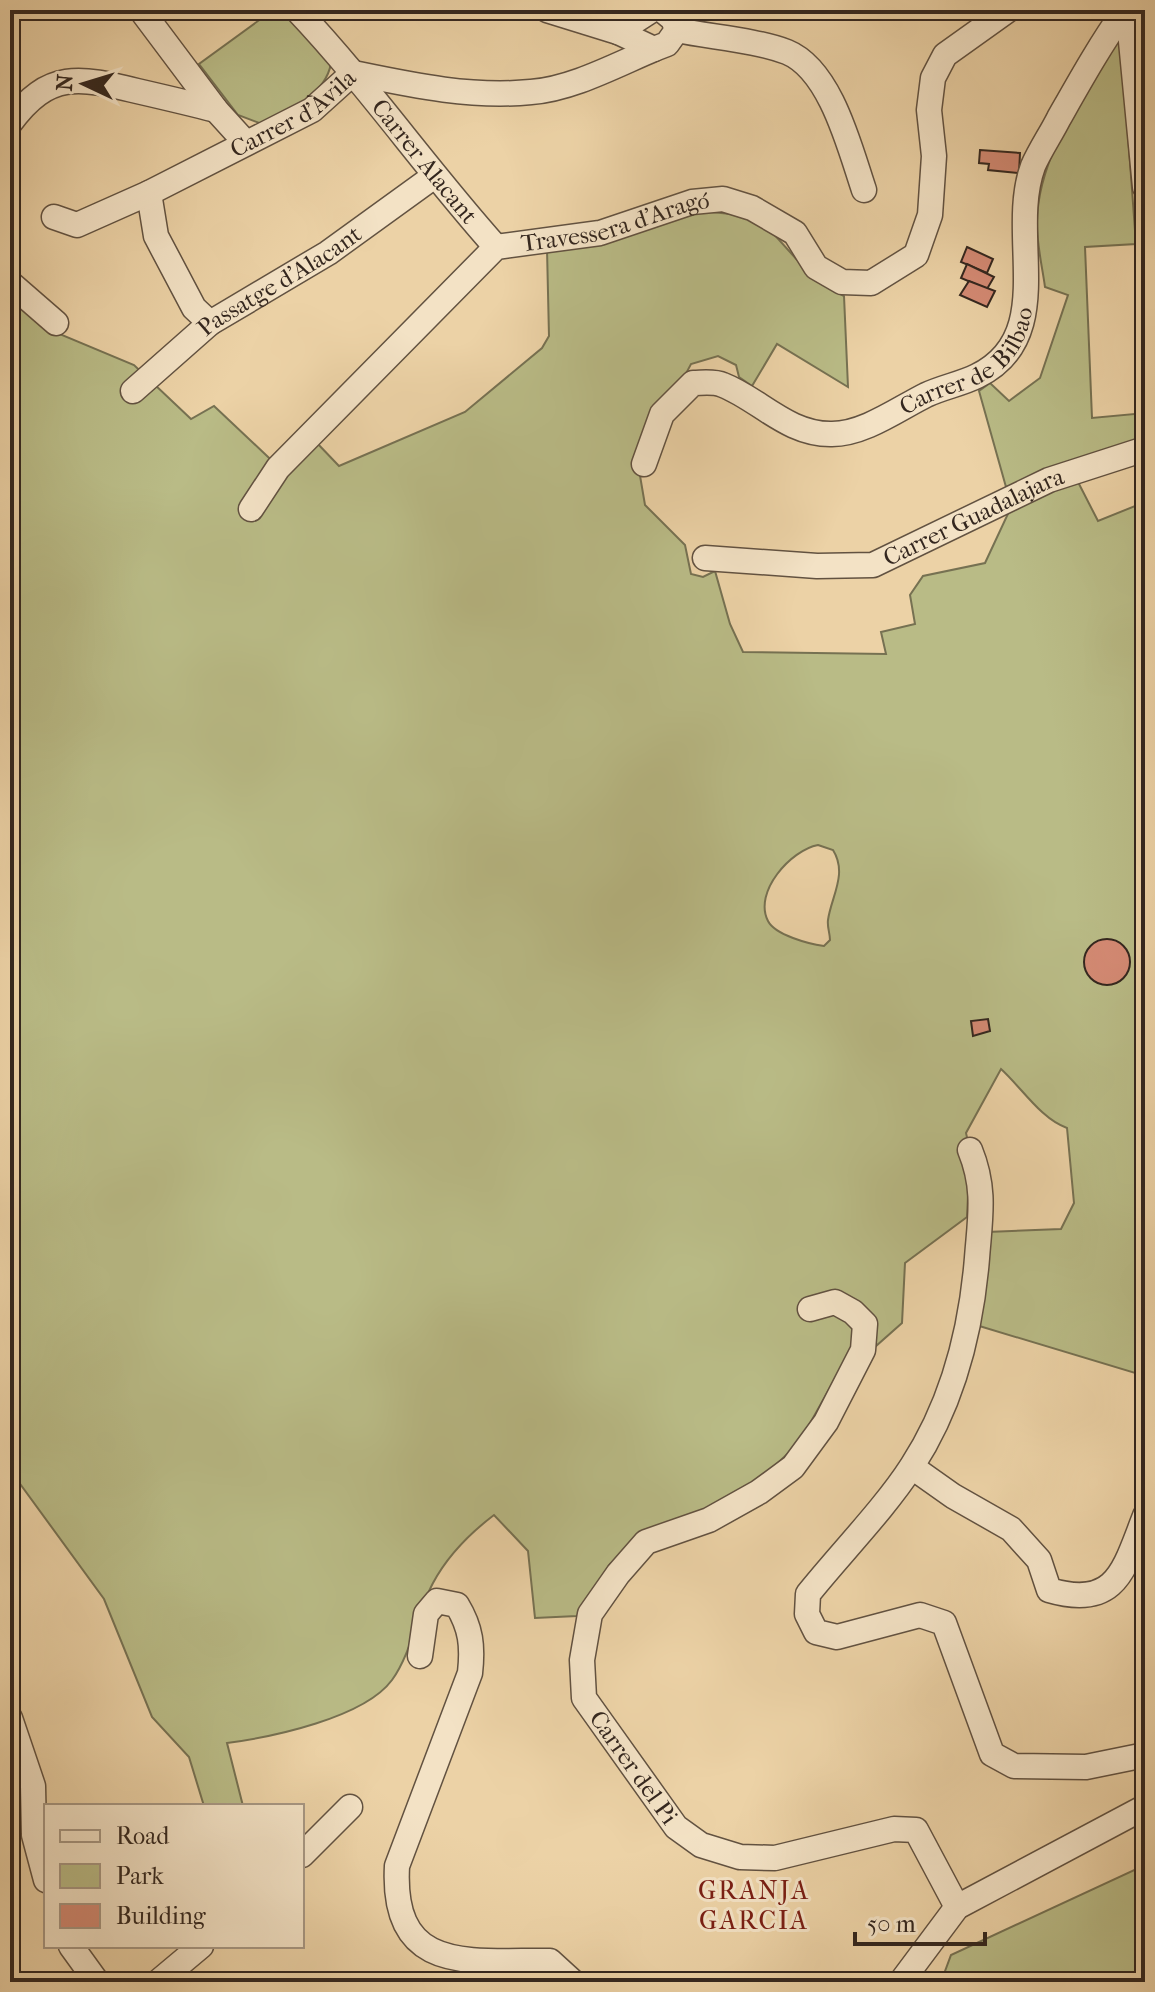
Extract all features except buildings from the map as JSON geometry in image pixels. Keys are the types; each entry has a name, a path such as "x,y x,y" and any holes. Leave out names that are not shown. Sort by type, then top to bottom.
{"street":[{"path":"141,10 216,110 246,143"},
{"name":"Carrer Alacant","path":"297,10 353,73 433,177 496,247"},
{"path":"547,10 618,32 654,49"},
{"name":"Travessera d'Aragó","path":"251,509 278,468 496,247 600,233 692,202 723,199 752,208 795,233 816,267 842,282 871,283 916,255 930,215 934,156 929,110 933,78 945,55 1008,10"},
{"path":"1127,10 1145,187"},
{"name":"Carrer de Bilbao","path":"644,464 662,414 693,383 721,384 785,423 831,435 859,428 937,390 979,375 1006,354 1023,321 1028,292 1022,231 1024,199 1034,165 1098,48 1127,10"},
{"path":"586,24 652,12 673,19 677,30 788,53 810,70 834,104 864,190"},
{"path":"618,32 652,12"},
{"path":"586,24 609,37 613,50 609,60 591,75"},
{"name":"Carrer d'Àvila","path":"54,217 77,225 149,193 312,110 353,73 443,91 533,92 591,75 667,44 677,30"},
{"path":"10,123 24,104 52,85 85,78 216,110"},
{"name":"Passatge d'Alacant","path":"133,391 210,323 328,253 433,177"},
{"path":"149,193 156,236 194,308 210,323"},
{"path":"10,283 56,323"},
{"name":"Carrer Guadalajara","path":"705,558 817,566 873,565 1049,480 1145,449"},
{"path":"970,1150 981,1177 981,1204 965,1347 941,1411 912,1467 808,1594 807,1614 816,1632 837,1637 920,1615 944,1623 992,1754 1014,1766 1086,1767 1145,1755"},
{"name":"Carrer del Pi","path":"810,1309 835,1302 853,1312 865,1324 863,1350 826,1422 793,1467 759,1492 709,1520 646,1542 627,1563 590,1614 582,1660 584,1698 676,1827 701,1845 740,1857 775,1858 894,1829 916,1830 957,1907"},
{"path":"912,1467 953,1496 1011,1529 1039,1560 1049,1590 1075,1597 1102,1592 1121,1576 1145,1516"},
{"path":"420,1656 426,1614 437,1601 457,1605 468,1623 473,1646 470,1673 397,1866 395,1897 409,1934 431,1951 460,1960 550,1961 573,1982"},
{"path":"10,1718 33,1786 34,1835 44,1872"},
{"path":"304,1853 350,1807"},
{"path":"901,1982 957,1907 1145,1807"},
{"path":"72,1948 97,1982"},
{"path":"158,1982 199,1948"}],"green space":[{"path":"273,10 286,10 331,63 328,74 314,93 294,108 262,124 238,115 199,64"},
{"path":"1121,40 1136,244 1085,247 1092,418 1145,413 1145,440 1006,487 979,391 990,383 1009,401 1040,378 1068,295 1045,287 1037,236 1040,196 1054,149 1065,126 1115,41"},
{"path":"702,211 740,215 772,232 816,281 844,296 848,387 777,344 752,386 739,377 736,365 718,356 691,364 638,464 645,505 685,545 691,574 703,577 715,571 730,624 743,652 886,654 881,632 915,624 910,595 923,576 985,563 1013,503 1077,480 1098,521 1145,502 1142,551 1145,558 1145,1376 976,1325 987,1232 1061,1229 1074,1203 1067,1128 1040,1110 1001,1069 966,1133 970,1151 967,1217 905,1263 902,1323 831,1386 799,1443 764,1476 720,1506 656,1533 610,1564 577,1616 535,1618 528,1551 494,1515 445,1563 427,1595 399,1669 379,1693 361,1705 316,1724 227,1743 242,1804 203,1804 189,1757 152,1717 104,1599 18,1481 10,1460 10,294 57,333 134,365 191,419 214,406 285,473 316,442 339,466 465,412 542,348 549,336 547,249","holes":["818,845 833,850 839,877 828,920 830,940 824,946 818,945 793,938 772,926 765,910 766,898 777,874 786,864"]},
{"path":"1145,1865 1145,1982 941,1982 951,1955"}],"district":[{"name":"GRANJA GARCIA","path":"754,1905"}]}
